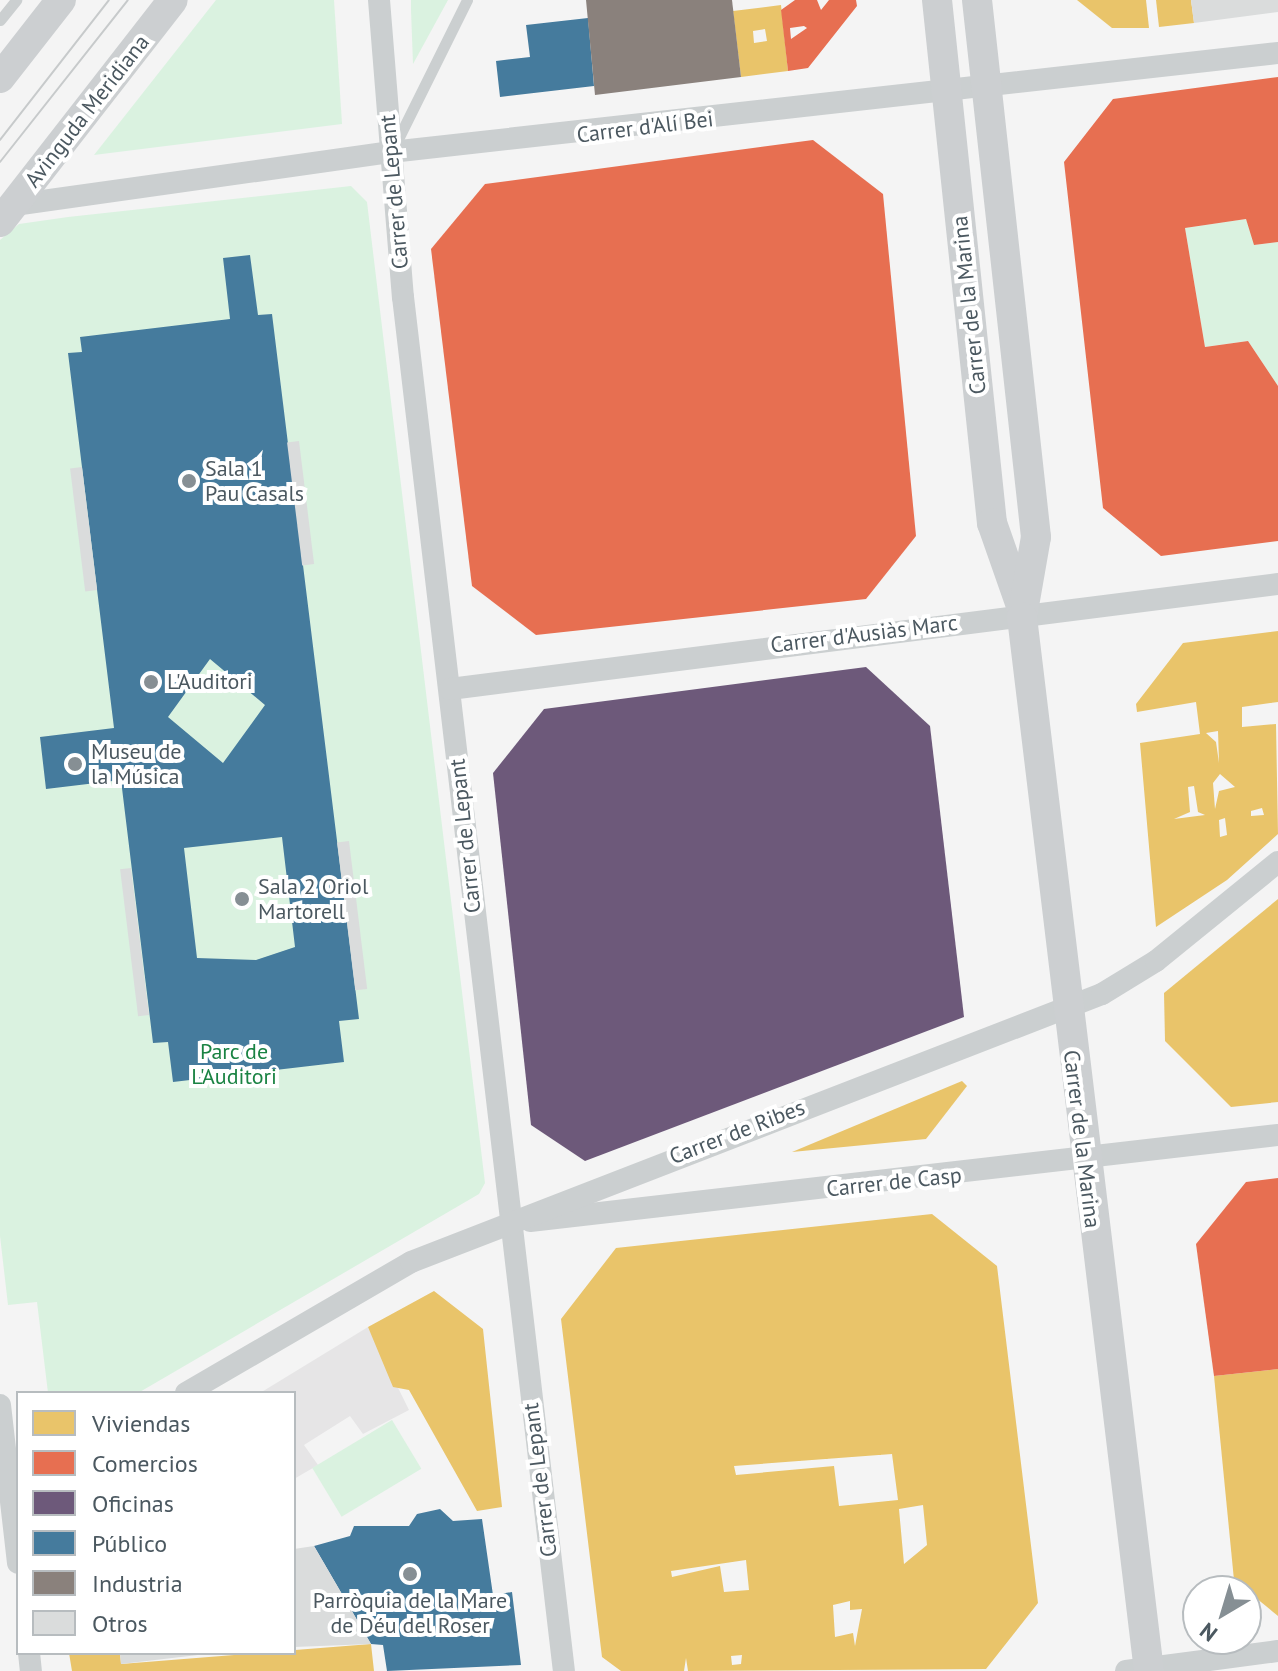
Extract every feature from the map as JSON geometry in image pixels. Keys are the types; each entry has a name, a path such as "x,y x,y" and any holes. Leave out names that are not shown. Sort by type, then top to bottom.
{"street":[{"path":"0,78 61,0"},
{"name":"Avinguda Meridiana","path":"5,212 173,0"},
{"name":"Carrer de Lepant","path":"379,0 391,152 509,1223 564,1671"},
{"name":"Carrer de la Marina","path":"937,0 992,523 1022,611 1064,1003 1087,1161 1141,1670"},
{"name":"Carrer de la Marina","path":"977,0 1036,537 1022,611"},
{"name":"Carrer d'Alí Bei","path":"5,212 391,152 1278,53"},
{"name":"Carrer d'Ausiàs Marc","path":"450,689 1022,611 1278,584"},
{"name":"Carrer de Ribes","path":"189,1391 411,1262 1064,1003 1102,994 1156,961 1278,862"},
{"name":"Carrer de Casp","path":"509,1223 1087,1161 1278,1135"},
{"path":"0,1405 16,1546"},
{"path":"1141,1670 1278,1651"}],"lane":[{"path":"0,20 16,0"},
{"path":"391,152 467,0"}],"shaded area":[{"path":"368,1327 409,1410 363,1434 350,1416 304,1445 318,1465 296,1478 296,1391 263,1391"}],"green space":[{"path":"216,0 334,0 342,124 94,155"},
{"path":"411,0 448,0 413,64 411,10"},
{"name":"Parc de L'Auditori","path":"351,186 367,202 485,1183 479,1194 141,1391 48,1391 37,1302 8,1305 0,1236 0,240 19,224"},
{"path":"1246,219 1255,245 1278,242 1278,386 1248,341 1205,347 1185,228"},
{"path":"392,1420 421,1469 342,1517 312,1468"}],"building: Viviendas":[{"path":"1077,0 1146,0 1149,28 1112,28"},
{"path":"1156,0 1191,0 1194,23 1159,27"},
{"path":"781,5 788,71 741,77 733,11","holes":["765,29 767,41 754,43 753,31"]},
{"path":"1278,631 1278,702 1242,707 1242,727 1276,724 1278,834 1227,880 1156,927 1140,743 1200,734 1196,702 1137,712 1136,704 1183,643","holes":["1218,731 1219,763 1216,742 1206,733","1220,774 1235,787 1219,791 1215,809 1213,783","1194,786 1198,812 1205,815 1174,819 1190,812 1188,787","1262,808 1264,815 1251,816 1251,811","1225,818 1227,835 1220,837 1219,820"]},
{"path":"1278,899 1278,1102 1231,1107 1165,1041 1164,993"},
{"path":"962,1081 967,1086 926,1139 792,1152"},
{"path":"932,1214 997,1266 1038,1603 986,1669 688,1671 686,1658 684,1671 621,1671 602,1657 561,1319 616,1248","holes":["892,1454 898,1500 839,1506 834,1466 736,1475 734,1466","923,1505 927,1545 904,1564 899,1509","746,1560 749,1590 724,1592 720,1566 672,1577 671,1571","850,1601 850,1610 862,1609 855,1646 853,1633 835,1637 833,1605","742,1655 741,1664 732,1665 731,1656"]},
{"path":"434,1291 483,1329 502,1507 477,1511 409,1390 393,1387 368,1327"},
{"path":"1278,1369 1278,1616 1262,1603 1262,1575 1234,1575 1214,1376"},
{"path":"371,1644 374,1671 72,1671 69,1655 120,1655 121,1664 234,1655 296,1655 296,1650"}],"building: Comercios":[{"path":"795,0 817,0 821,10 829,0 856,0 857,6 808,68 788,71 781,10","holes":["790,28 807,28 791,39"]},
{"path":"1278,77 1278,242 1254,245 1246,219 1185,228 1205,347 1248,341 1278,386 1278,541 1161,556 1103,508 1064,162 1113,99"},
{"path":"813,140 883,194 916,536 866,599 536,635 472,586 431,249 485,184"},
{"path":"1278,1178 1278,1369 1214,1376 1196,1244 1246,1182"}],"building: Oficinas":[{"path":"866,667 930,726 964,1017 585,1161 531,1125 493,773 544,709"}],"building: Público":[{"path":"588,18 594,86 500,97 496,61 530,57 526,25"},
{"name":"L'Auditori","path":"250,255 258,315 272,314 359,1019 339,1021 344,1062 173,1082 168,1042 153,1043 121,780 46,789 40,737 114,728 68,353 82,352 80,337 230,319 223,258","holes":["210,659 265,705 223,763 168,717","282,837 295,947 256,960 197,958 184,848"]},
{"name":"Parròquia de la Mare de Déu del Roser","path":"440,1509 453,1521 482,1519 493,1595 512,1592 521,1665 387,1671 383,1645 371,1644 314,1546 350,1536 354,1526 409,1526 417,1514"}],"building: Industria":[{"path":"586,0 732,0 741,77 595,95"}],"building: Otros":[{"path":"1191,0 1278,0 1278,12 1194,23"},
{"path":"299,441 314,564 302,566 287,442"},
{"path":"82,467 97,590 85,592 70,468"},
{"path":"349,841 367,989 355,990 337,842"},
{"path":"131,868 149,1015 138,1016 120,869"},
{"path":"314,1546 371,1644 296,1647 296,1549"},
{"path":"120,1655 198,1655 121,1664"}],"tram line":[{"path":"0,140 109,0"},
{"path":"0,162 128,0"}],"place":[{"name":"Sala 1 Pau Casals","path":"189,481"},
{"name":"L'Auditori","path":"151,682"},
{"name":"Museu de la Música","path":"75,764"},
{"name":"Sala 2 Oriol Martorell","path":"242,899"},
{"name":"Parròquia de la Mare de Déu del Roser","path":"410,1574"}]}
